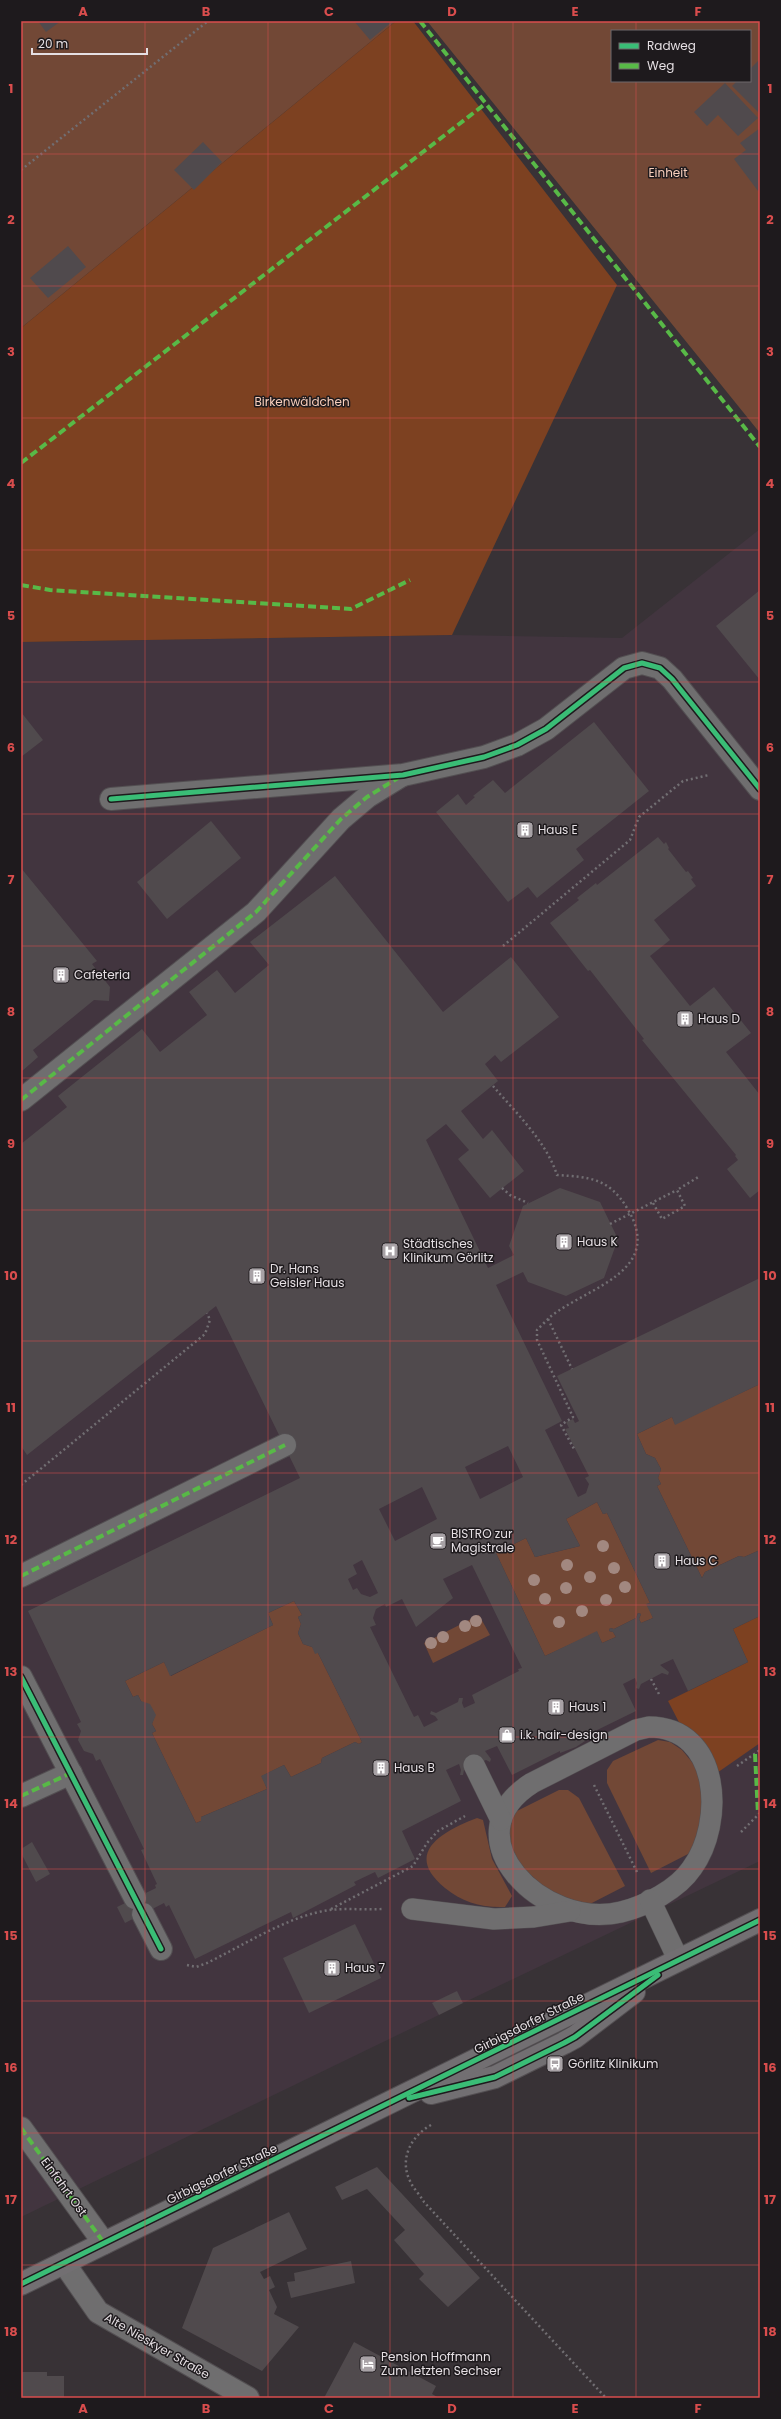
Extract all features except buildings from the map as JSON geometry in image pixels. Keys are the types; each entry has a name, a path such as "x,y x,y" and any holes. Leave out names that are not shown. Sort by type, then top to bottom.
{"street":[{"path":"110,799 404,774 484,757 517,745 546,729 624,668 642,663 660,668 672,679 760,789"},
{"path":"21,1100 256,912 341,819 367,797 404,774"},
{"path":"21,1576 285,1445"},
{"path":"21,1677 161,1949"},
{"path":"21,1796 71,1773"},
{"name":"Girbigsdorfer Straße","path":"21,2284 678,1959 760,1920"},
{"name":"Einfahrt Ost","path":"23,2130 104,2243"},
{"name":"Alte Nieskyer Straße","path":"64,2263 98,2312 248,2398"}],"lane":[{"path":"660,1727 679,1734 698,1751 711,1783 713,1806 711,1828 704,1850 692,1869 676,1885 650,1900 622,1912 599,1915 570,1911 555,1906 536,1895 519,1880 507,1861 500,1839 501,1820 506,1806 518,1792 636,1730 660,1727"},
{"path":"474,1765 501,1820"},
{"path":"650,1900 678,1959"},
{"path":"412,1909 494,1919 534,1917 570,1911"}],"path":[{"path":"21,170 208,21"},
{"path":"503,946 630,840 639,817 683,781 743,767"},
{"path":"493,1086 543,1146 552,1159 557,1175 581,1176 599,1181 612,1188 630,1214 638,1230 638,1242 635,1254 625,1269 612,1279 548,1319 537,1330 537,1340 572,1417 561,1425 574,1449"},
{"path":"610,1224 653,1203 700,1176"},
{"path":"502,1188 510,1195 528,1203"},
{"path":"653,1203 662,1219 685,1206 677,1190"},
{"path":"21,1485 205,1334 210,1320 207,1313"},
{"path":"548,1319 572,1369"},
{"path":"651,1679 657,1690"},
{"path":"735,1767 760,1750"},
{"path":"596,1788 637,1874"},
{"path":"161,1949 184,1964 196,1966 207,1963 287,1924 331,1910 414,1866 427,1843 438,1831 448,1824"},
{"path":"331,1910 412,1909"},
{"path":"438,2122 425,2129 410,2144 406,2166 409,2180 424,2202 606,2398"}],"shaded area":[{"name":"Städtisches Klinikum Görlitz","path":"760,529 760,1861 463,2003 457,1992 433,2003 439,2015 21,2217 21,642 452,635 622,638"}],"green space":[{"path":"21,21 396,21 21,328"},
{"name":"Birkenwäldchen","path":"396,21 413,21 617,285 452,635 21,642 21,328"},
{"name":"Einheit","path":"427,21 760,21 760,433"},
{"path":"760,1384 760,1550 744,1557 739,1556 705,1572 702,1578 657,1486 661,1484 658,1478 661,1469 655,1458 646,1454 637,1434 672,1417 675,1424"},
{"path":"597,1502 603,1514 607,1513 650,1603 647,1604 653,1618 641,1623 639,1619 641,1614 638,1613 636,1618 614,1629 610,1628 609,1631 613,1632 616,1637 602,1643 597,1632 545,1656 496,1553 526,1538 535,1557 580,1546 566,1519"},
{"path":"294,1601 302,1615 298,1617 301,1624 298,1633 303,1644 312,1647 318,1653 362,1742 359,1744 355,1742 322,1758 321,1763 291,1777 284,1765 262,1776 267,1789 201,1817 201,1821 196,1823 152,1733 156,1731 152,1724 155,1715 141,1701 138,1695 133,1697 125,1681 164,1662 171,1676 273,1625 268,1613"},
{"path":"479,1615 490,1635 433,1663 424,1643"},
{"path":"760,1616 760,1743 714,1775 683,1730 668,1701 748,1662 733,1629"},
{"path":"658,1740 670,1742 682,1750 696,1767 703,1785 702,1829 690,1853 651,1873 607,1783 607,1770 613,1761"},
{"path":"559,1790 568,1790 579,1798 625,1886 586,1906 561,1902 513,1859 508,1823 515,1812"},
{"path":"477,1818 483,1820 492,1859 512,1896 505,1907 480,1905 458,1897 445,1888 433,1875 427,1864 427,1854 432,1845 452,1830"}],"marked path":[{"path":"420,21 760,447"},
{"path":"21,463 485,104"},
{"path":"21,585 50,590 351,609 410,580"},
{"path":"21,1100 256,912 341,819 367,797 398,778"},
{"path":"21,1576 285,1445"},
{"path":"755,1754 758,1814"},
{"path":"21,1796 71,1773"},
{"path":"21,2128 104,2243"}],"cycle path":[{"path":"111,799 403,775 484,757 517,745 546,729 624,668 642,663 660,668 672,679 760,789"},
{"path":"21,1677 161,1949"},
{"path":"21,2284 760,1920"},
{"path":"409,2098 495,2077 564,2043 575,2037 658,1975"}],"place":[{"name":"Haus E","path":"525,830"},
{"name":"Cafeteria","path":"61,975"},
{"name":"Haus D","path":"685,1019"},
{"name":"Haus K","path":"564,1242"},
{"name":"Städtisches Klinikum Görlitz","path":"390,1251"},
{"name":"Dr. Hans Geisler Haus","path":"257,1276"},
{"name":"BISTRO zur Magistrale","path":"438,1541"},
{"name":"Haus C","path":"662,1561"},
{"name":"Haus 1","path":"556,1707"},
{"name":"i.k. hair-design","path":"507,1735"},
{"name":"Haus B","path":"381,1768"},
{"name":"Haus 7","path":"332,1968"},
{"name":"Görlitz Klinikum","path":"555,2064"},
{"name":"Pension Hoffmann Zum letzten Sechser","path":"368,2364"}]}
